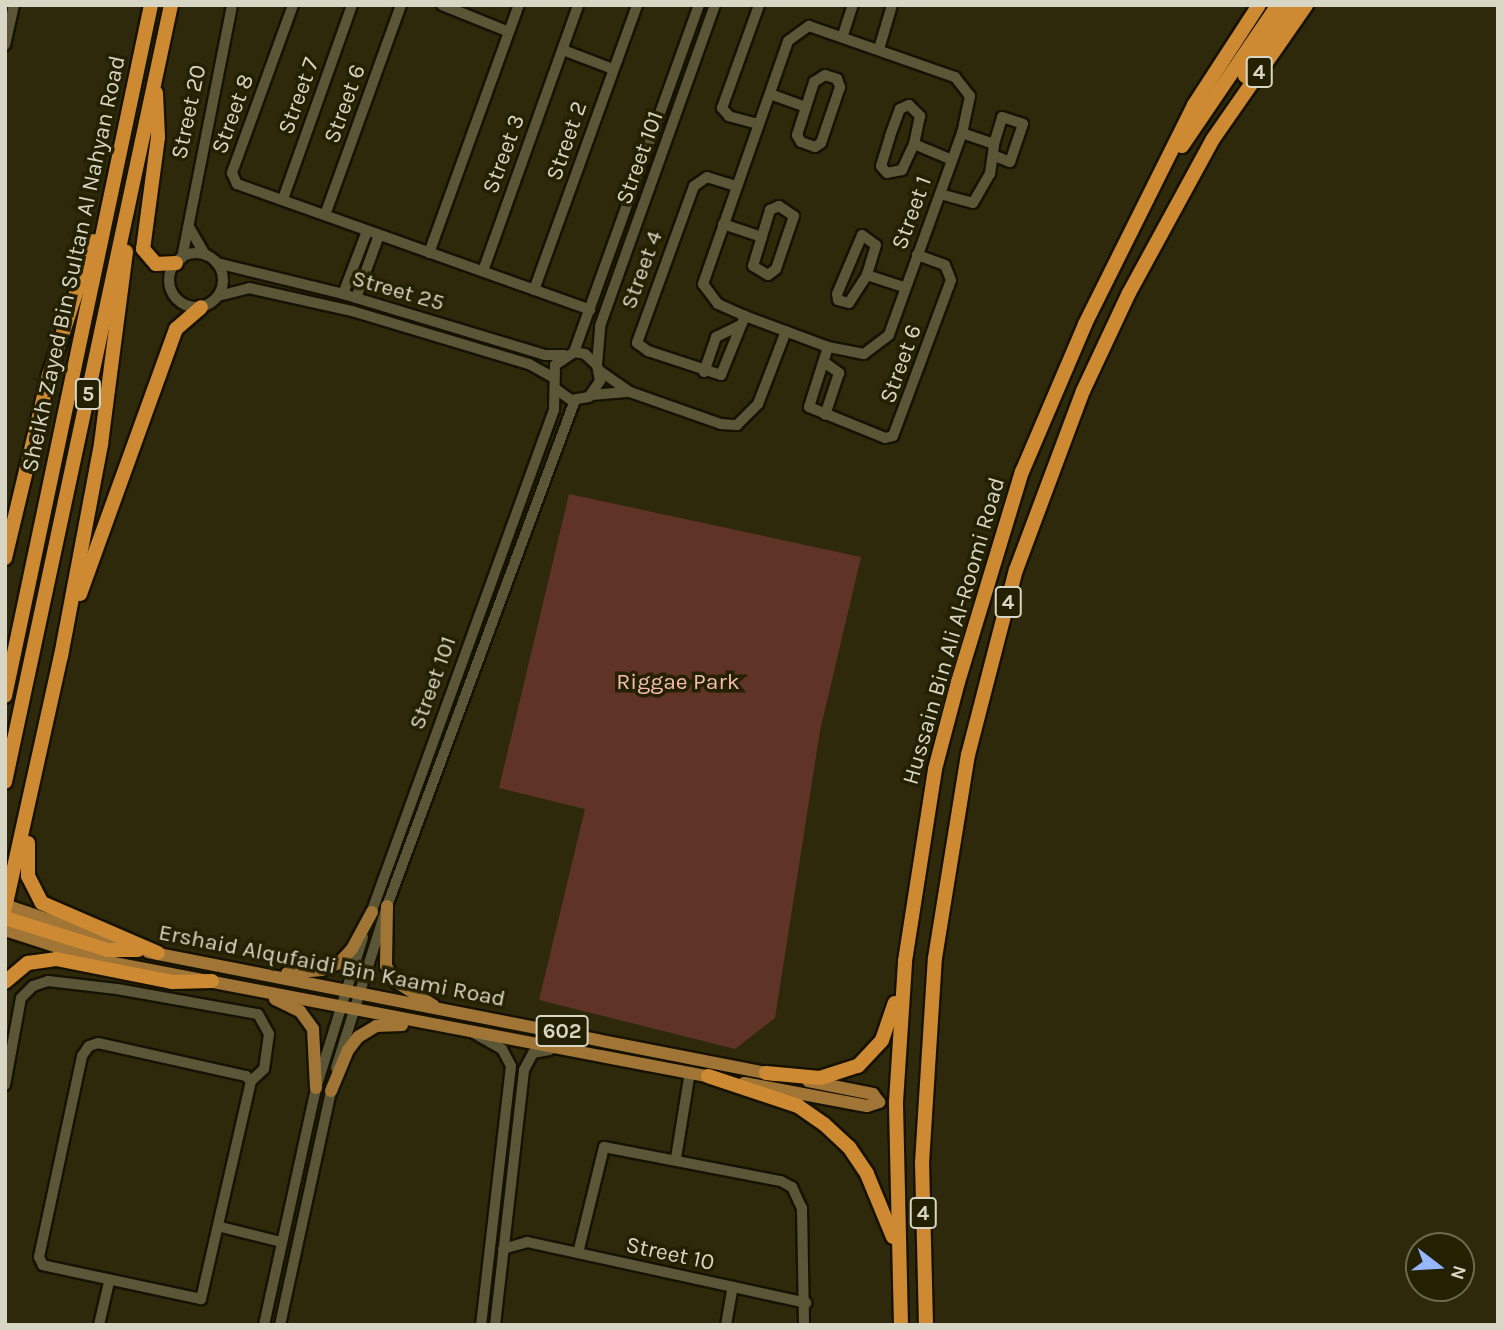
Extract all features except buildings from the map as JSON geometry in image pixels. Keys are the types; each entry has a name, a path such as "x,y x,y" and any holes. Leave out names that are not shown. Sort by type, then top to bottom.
{"highway":[{"name":"Sheikh Zayed Bin Sultan Al Nahyan Road","path":"5,696 151,5"},
{"name":"Sheikh Zayed Bin Sultan Al Nahyan Road","path":"5,782 171,5"},
{"name":"Hussain Bin Ali Al-Roomi Road","path":"901,1325 896,1102 905,961 935,769 1002,532 1051,403 1143,205 1195,105 1259,5"},
{"path":"1143,205 1278,5"},
{"path":"1213,139 1236,89 1294,5"},
{"name":"Hussain Bin Ali Al-Roomi Road","path":"926,1325 922,1163 928,1025 949,857 968,755 1016,570 1046,483 1129,293 1213,139 1306,5"},
{"path":"154,81 158,130 144,249 156,264 179,261"},
{"path":"5,558 49,375 114,180"},
{"path":"5,906 64,638 114,365 132,184"},
{"path":"64,638 176,329 201,307"},
{"path":"42,746 26,856 34,892 41,903 59,913 158,953"},
{"path":"5,867 19,847"},
{"path":"5,918 108,950 138,950"},
{"path":"5,982 28,963 47,959 172,982 212,981"},
{"path":"766,1073 820,1078 858,1066 882,1040 892,1018 905,961"},
{"path":"708,1076 798,1106 849,1147 878,1196 899,1264"}],"main road":[{"name":"Ershaid Alqufaidi Bin Kaami Road","path":"5,906 138,950 870,1093 879,1102 867,1106 438,1027 97,960 10,932"},
{"path":"387,906 383,947 389,972 402,986 442,1010"},
{"path":"240,969 300,973 332,967 352,949 372,912"},
{"path":"232,985 284,1002 306,1017 316,1040 316,1088"},
{"path":"331,1091 348,1050 365,1032 388,1024 438,1027"}],"street":[{"path":"5,45 14,5"},
{"name":"Street 20","path":"179,261 232,5"},
{"name":"Street 8","path":"293,5 232,173 237,184 590,310"},
{"name":"Street 7","path":"283,199 352,5"},
{"name":"Street 6","path":"325,215 401,5"},
{"path":"442,5 461,8 509,32"},
{"path":"429,253 519,5"},
{"name":"Street 3","path":"483,271 578,5"},
{"name":"Street 2","path":"534,290 637,5"},
{"name":"Street 101","path":"570,353 590,310 699,5"},
{"name":"Street 101","path":"598,366 600,326 715,5"},
{"path":"758,124 729,116 722,108 759,5"},
{"path":"843,35 853,5"},
{"path":"879,49 893,7"},
{"name":"Street 1","path":"809,26 843,35 964,83 971,104 889,335 878,347 864,354 828,347 786,331 743,320 718,304 703,284 758,124 788,41 796,32 809,26"},
{"path":"563,50 613,69"},
{"path":"820,76 837,79 840,87 821,143 815,147 801,142 797,135 805,107 820,76"},
{"path":"669,90 671,97 682,97"},
{"path":"770,94 805,107"},
{"path":"909,105 920,116 914,144 902,170 883,171 900,109 909,105"},
{"path":"940,194 977,201 995,156 994,144 1002,117 1023,124 1010,162 995,156"},
{"path":"657,122 668,121 670,130"},
{"path":"962,133 994,144"},
{"path":"914,144 952,160"},
{"name":"Street 4","path":"704,372 640,347 638,338 694,186 706,177 736,186"},
{"path":"774,207 794,213 776,269 770,276 753,269 762,237 774,207"},
{"path":"723,224 762,237"},
{"path":"188,227 205,255 217,263 223,280 218,296 201,307 183,304 173,294 169,280 179,261 205,255"},
{"path":"343,294 367,231"},
{"path":"356,298 379,235"},
{"path":"862,235 876,245 867,275 854,302 838,300 862,235"},
{"name":"Street 6","path":"825,415 885,438 897,429 951,280 945,265 917,255"},
{"name":"Street 25","path":"217,263 343,294 542,354 570,353"},
{"path":"867,275 905,288"},
{"name":"Street 25","path":"218,296 253,288 352,311 528,364 552,377"},
{"path":"743,320 726,371 717,376 704,372 716,337 743,320"},
{"path":"630,392 575,400 556,390 552,377 555,365 570,353 590,356 606,378 630,392 721,424 737,425 758,404 786,331"},
{"path":"824,362 838,373 825,415 812,411 808,402 828,347"},
{"path":"589,397 600,381 598,366"},
{"name":"Street 101","path":"351,992 372,912 552,418 556,390"},
{"name":"Street 101","path":"351,992 387,906 575,400"},
{"path":"5,1085 21,998 33,986 48,981 117,989 258,1014 269,1034 264,1069 251,1081 221,1227 201,1299 51,1269 43,1265 39,1257 82,1056 89,1046 98,1043 246,1076 251,1081"},
{"path":"264,1325 316,1088 351,992"},
{"path":"280,1325 331,1091 346,1007"},
{"path":"475,1034 502,1049 511,1066 481,1325"},
{"path":"495,1325 527,1061 537,1050 567,1049"},
{"path":"676,1158 690,1072"},
{"path":"578,1254 604,1147 676,1158 767,1177 792,1188 802,1208 806,1303 804,1325"},
{"name":"Street 10","path":"506,1226 527,1242 806,1303"},
{"path":"221,1227 281,1241"},
{"name":"Street 10","path":"503,1249 527,1242"},
{"path":"99,1325 109,1282"},
{"path":"726,1325 733,1287"}],"green space":[{"name":"Riggae Park","path":"569,494 861,557 820,731 775,1018 735,1049 539,1000 585,809 499,788"}]}
